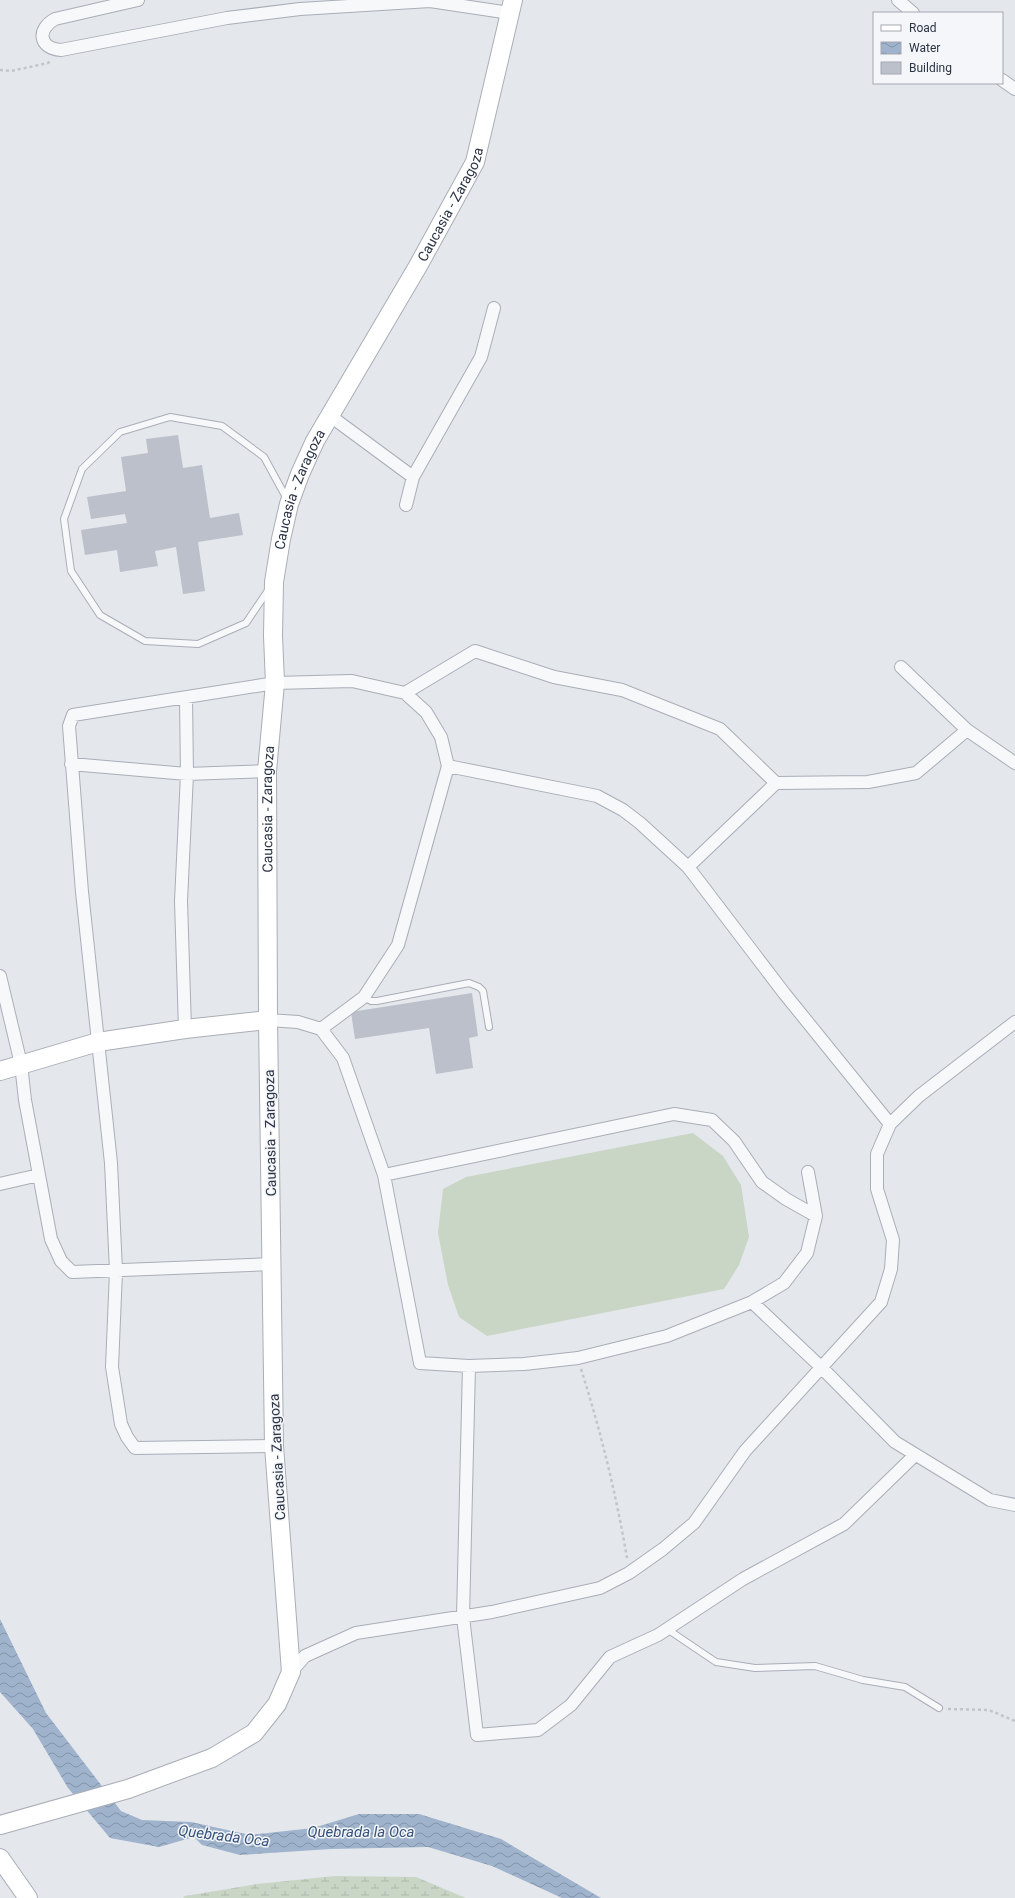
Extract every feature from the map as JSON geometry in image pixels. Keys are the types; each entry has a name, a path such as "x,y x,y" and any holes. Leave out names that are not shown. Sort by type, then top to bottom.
{"main road":[{"name":"Caucasia - Zaragoza","path":"291,1672 274,1446 268,1020 267,771 275,684 273,636 274,582 281,539 289,504 300,474 329,415 418,266 475,162 512,6"},
{"path":"0,1071 98,1042 185,1029 268,1020"},
{"path":"0,1825 128,1789 212,1758 254,1733 277,1704 291,1672"},
{"path":"0,1858 28,1898"}],"street":[{"path":"138,0 55,19 46,24 42,31 45,44 52,49 60,50 227,18 300,9 430,1 512,6"},
{"path":"898,0 912,12"},
{"path":"1003,81 1015,89"},
{"path":"406,505 413,477 481,357 494,308"},
{"path":"329,415 413,477"},
{"path":"405,693 475,651 554,677 622,690 720,729 776,783"},
{"path":"900,667 967,730 1015,763"},
{"path":"274,1446 135,1448 126,1437 121,1424 112,1367 116,1271 111,1163 71,764 68,726 73,715 275,684 352,681 405,693 426,712 441,737 448,766 398,945 364,997 321,1029"},
{"path":"185,1029 181,901 187,774 186,698"},
{"path":"688,867 776,783 868,782 916,774 967,730"},
{"path":"71,764 187,774 267,771"},
{"path":"448,766 597,796 623,810 688,867 784,993 890,1124"},
{"path":"0,976 21,1064 25,1100 51,1239 61,1261 72,1272 272,1264"},
{"path":"268,1020 298,1022 321,1029 343,1058 384,1175 420,1363 469,1366 524,1364 578,1358 667,1336 752,1302 784,1283 807,1253 816,1216 808,1172"},
{"path":"291,1672 305,1656 356,1633 492,1612 600,1588 629,1573 663,1549 694,1523 745,1451 881,1302 891,1269 893,1240 877,1189 877,1154 890,1124 919,1096 1015,1022"},
{"path":"384,1175 674,1114 712,1120 734,1142 762,1182 786,1199 816,1216"},
{"path":"0,1184 39,1175"},
{"path":"752,1302 822,1368 895,1442 990,1500 1015,1505"},
{"path":"469,1366 463,1617 477,1735 538,1730 571,1705 610,1657 658,1635 743,1579 844,1524 915,1455"}],"lane":[{"path":"274,582 246,623 198,644 145,641 100,615 71,571 64,518 82,469 120,432 170,417 222,426 234,434 264,457 289,504"},
{"path":"364,997 371,1001 377,1001 470,983 480,987 483,991 489,1027"},
{"path":"667,1629 716,1662 754,1668 815,1666 863,1680 905,1687 940,1708"}],"path":[{"path":"0,70 11,70 48,63 60,50"},
{"path":"578,1358 600,1428 613,1486 629,1573"},
{"path":"940,1708 989,1710 1015,1721"}],"green space":[{"path":"693,1133 723,1156 741,1185 749,1237 739,1265 724,1289 487,1336 459,1317 448,1285 438,1233 443,1189 466,1177"},
{"path":"335,1876 416,1877 466,1898 183,1898 185,1896 257,1884"}],"water":[{"name":"Quebrada la Oca","path":"0,1619 46,1713 121,1811 142,1820 191,1822 250,1835 313,1828 359,1814 419,1814 501,1839 601,1898 562,1898 492,1866 428,1847 331,1849 240,1855 202,1845 194,1837 159,1847 110,1838 68,1788 33,1729 0,1692"}],"building":[{"path":"178,435 183,468 202,465 210,518 239,513 243,535 198,542 205,591 183,594 176,547 155,551 158,566 120,572 117,550 85,555 81,530 127,523 125,514 91,519 87,497 126,491 121,457 148,453 146,439"},
{"path":"472,993 478,1036 469,1038 473,1068 436,1074 429,1028 355,1039 351,1012"}],"water label":[{"name":"Quebrada Oca","path":"224,1836"}]}
